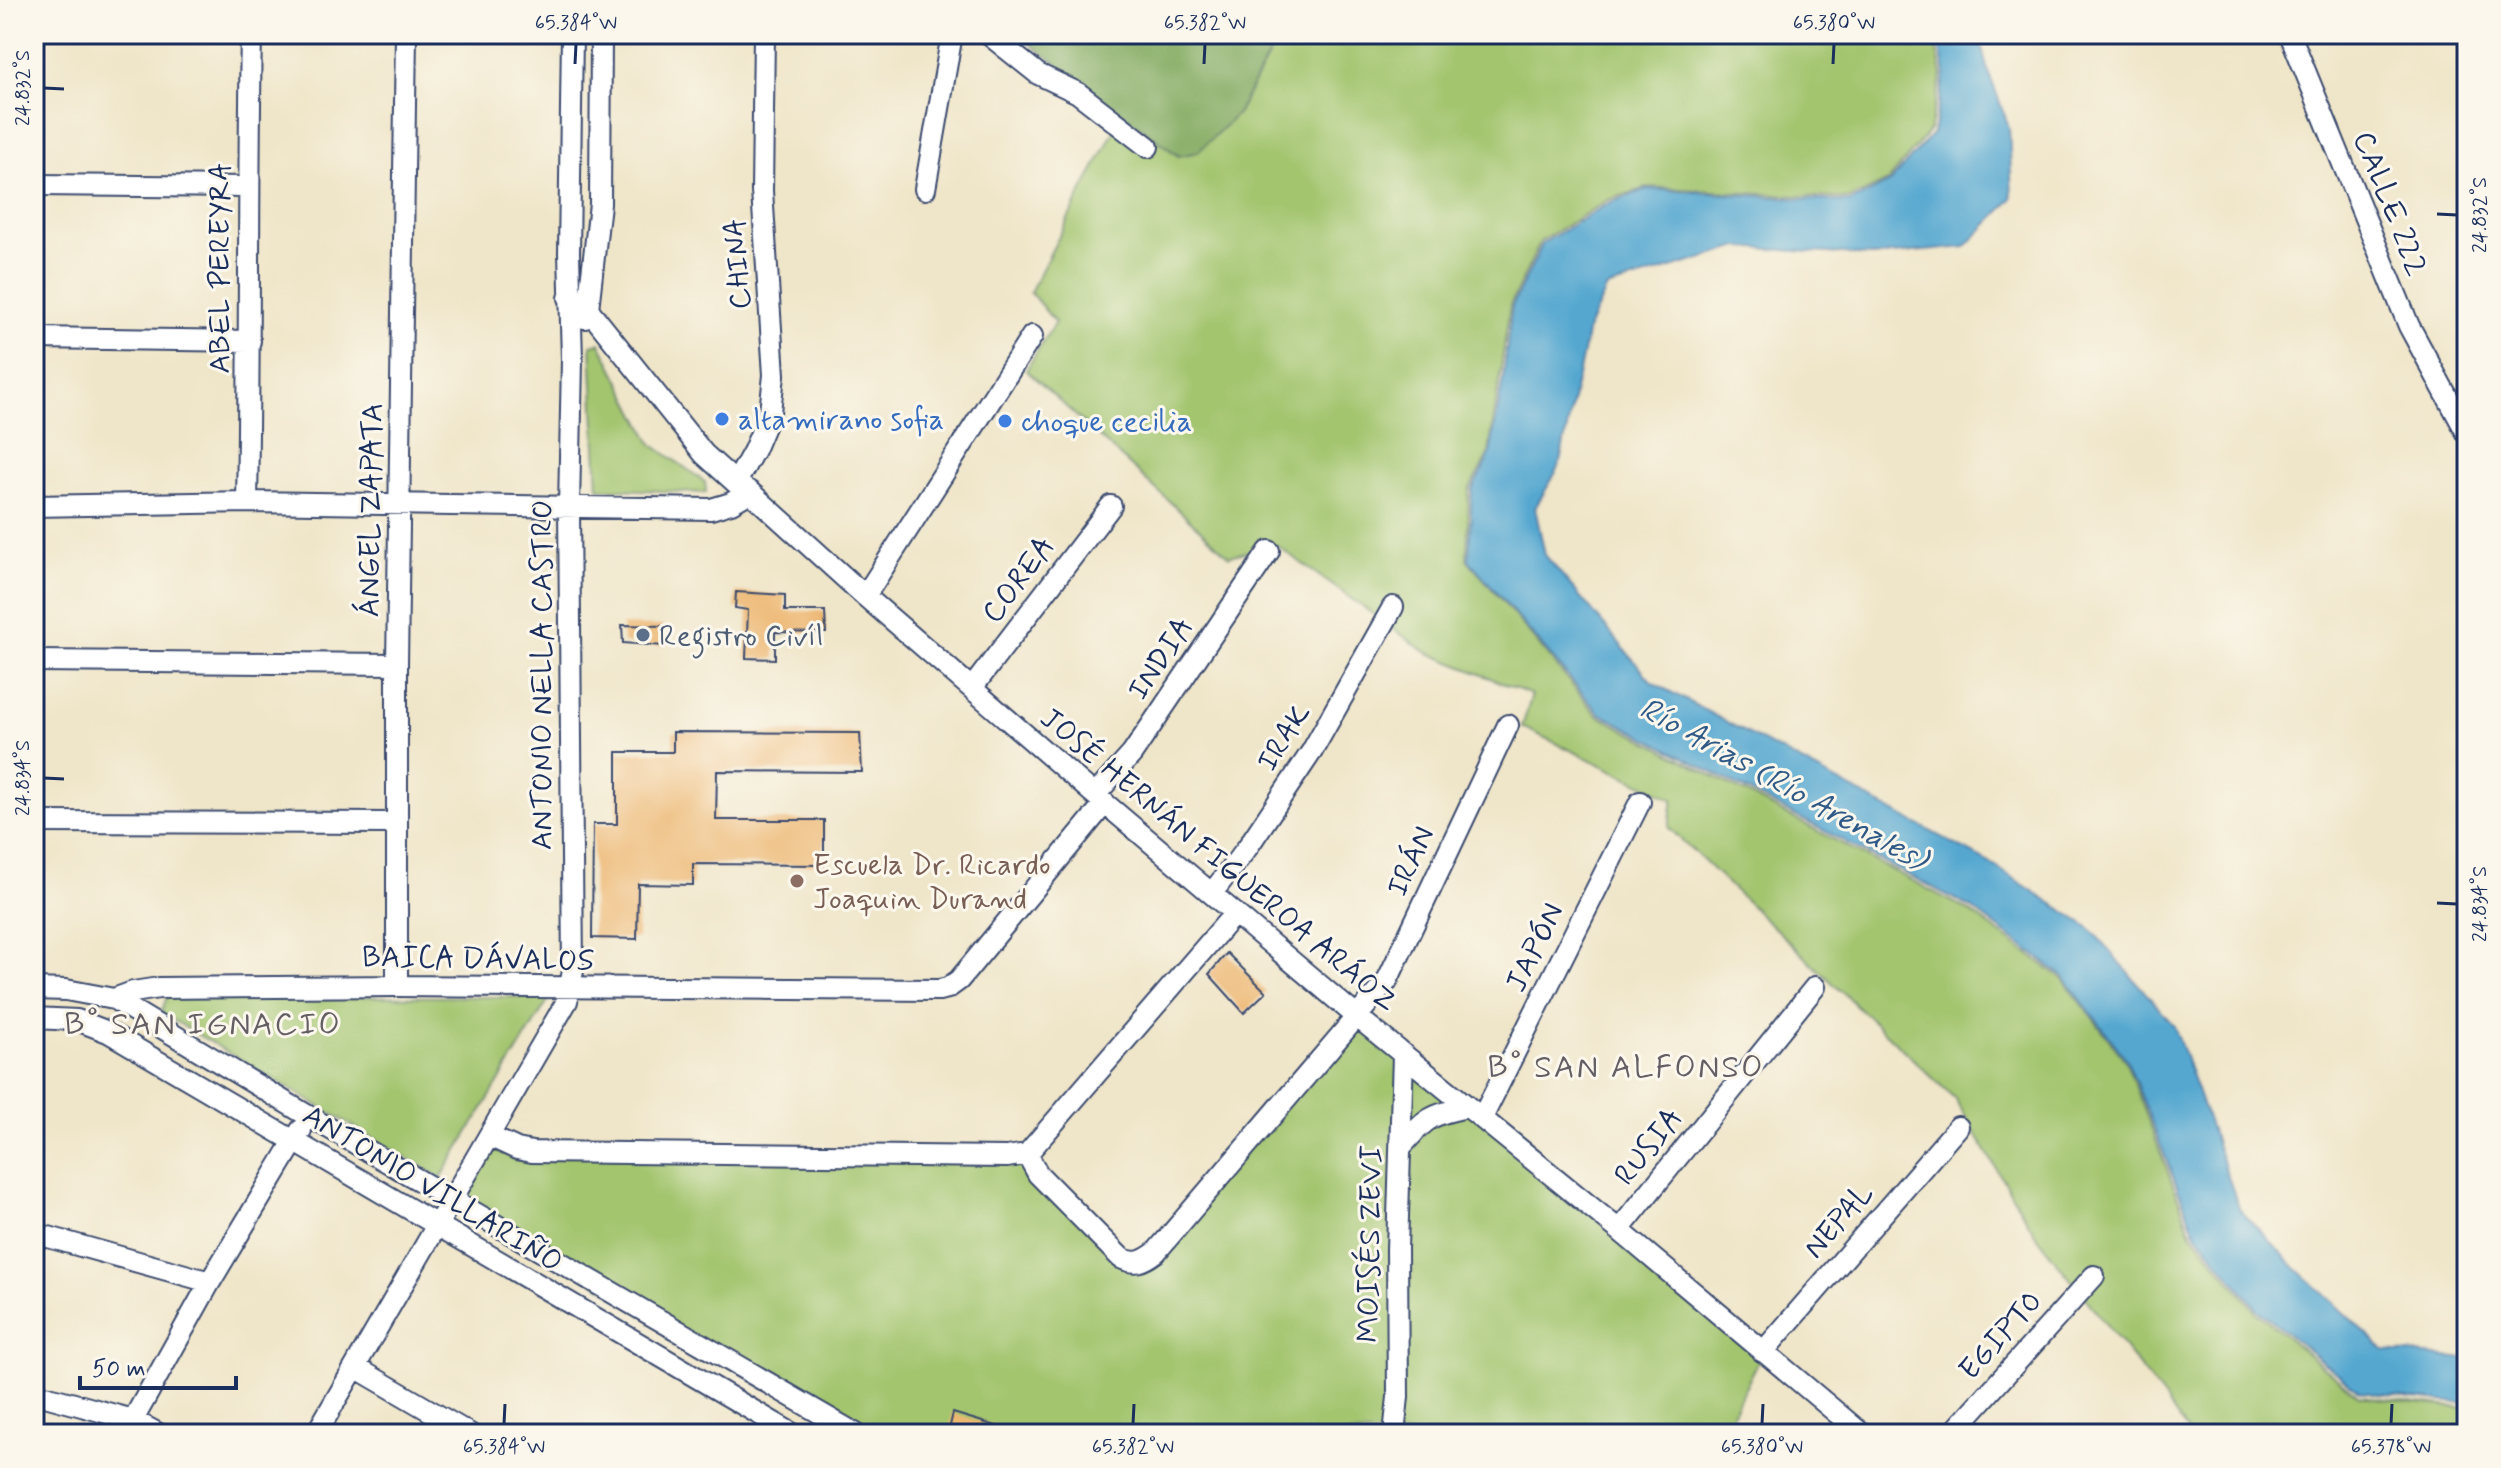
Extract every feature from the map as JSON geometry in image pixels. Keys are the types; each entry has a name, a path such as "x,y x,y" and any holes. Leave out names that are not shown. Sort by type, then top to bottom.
{"street":[{"name":"ABEL PEREYRA","path":"247,502 251,34"},
{"name":"ÁNGEL ZAPATA","path":"397,986 397,664 406,34"},
{"name":"ANTONIO NELLA CASTRO","path":"571,989 569,507 572,360 569,298 572,34"},
{"name":"ANTONIO NELLA CASTRO","path":"572,360 588,309 600,204 601,34"},
{"name":"CHINA","path":"743,487 770,412 774,375 762,191 764,34"},
{"path":"925,189 952,34"},
{"path":"988,34 1038,74 1070,87 1148,147"},
{"name":"CALLE 222","path":"2290,34 2409,326 2467,433"},
{"path":"34,185 248,187"},
{"name":"JOSÉ HERNÁN FIGUEROA ARÁOZ","path":"569,298 588,309 704,454 865,596 1355,1015 1619,1230 1862,1434"},
{"path":"865,596 1032,336"},
{"path":"34,338 250,341"},
{"path":"34,506 247,502 711,509 731,503 743,487"},
{"name":"COREA","path":"972,688 1111,506"},
{"name":"INDIA","path":"924,991 948,988 959,980 1100,799 1269,551"},
{"name":"IRAK","path":"1212,893 1247,848 1312,751 1393,607"},
{"path":"34,661 397,664"},
{"name":"IRÁN","path":"1027,1154 1038,1174 1121,1258 1132,1263 1145,1260 1156,1252 1387,981 1508,725"},
{"name":"JAPÓN","path":"1475,1112 1640,802"},
{"path":"34,822 397,823"},
{"path":"489,1136 517,1149 532,1152 1007,1157 1027,1154 1235,913"},
{"name":"BAICA DÁVALOS","path":"34,989 66,990 114,999 159,988 397,986 924,991"},
{"name":"RUSIA","path":"1619,1230 1815,987"},
{"path":"316,1434 453,1200 571,989"},
{"name":"ANTONIO VILLARIÑO","path":"114,999 310,1117 856,1434"},
{"name":"ANTONIO VILLARIÑO","path":"34,1018 77,1020 108,1032 793,1434"},
{"name":"MOISÉS ZEVI","path":"1394,1434 1398,1397 1397,1249 1403,1055"},
{"path":"1401,1147 1428,1118 1442,1112 1475,1112"},
{"path":"133,1420 210,1282 293,1140 310,1117"},
{"name":"NEPAL","path":"1763,1352 1958,1127"},
{"path":"34,1233 210,1282"},
{"name":"EGIPTO","path":"1952,1434 2094,1276"},
{"path":"355,1367 470,1434"},
{"path":"34,1393 133,1420 159,1434"}],"green space":[{"path":"1017,34 1280,34 1237,114 1198,152 1179,156"},
{"path":"1280,34 1933,34 1942,74 1929,131 1888,181 1850,199 1649,187 1608,200 1541,241 1510,305 1489,453 1469,490 1467,559 1597,715 1968,910 2063,979 2126,1062 2191,1232 2256,1312 2359,1396 2467,1409 2467,1434 2189,1434 2035,1234 1955,1099 1669,828 1673,799 1522,727 1532,695 1426,652 1276,545 1229,556 1026,370 1055,322 1030,292 1123,114 1178,156 1237,114"},
{"path":"600,343 652,444 705,482 706,493 598,488 591,345"},
{"path":"167,996 550,997 441,1178 161,1013"},
{"path":"1355,1015 1763,1352 1722,1434 855,1434 453,1200 489,1136 532,1152 1027,1154 1132,1263"}],"water":[{"name":"Río Arias (Río Arenales)","path":"1937,34 1979,34 1987,68 2009,127 2012,199 1965,247 1872,256 1739,247 1607,288 1588,328 1559,467 1535,508 1545,555 1652,682 1990,863 2090,928 2174,1026 2240,1210 2295,1267 2385,1351 2467,1359 2467,1404 2360,1392 2257,1309 2195,1232 2127,1060 2063,976 1970,907 1599,713 1469,560 1472,490 1490,455 1512,306 1543,243 1609,203 1648,189 1851,202 1890,182 1933,133 1945,73"}],"building":[{"path":"736,592 785,595 785,611 825,611 826,633 775,632 775,659 746,658 748,610 735,608"},
{"name":"Registro Civíl","path":"622,625 664,626 664,646 623,643"},
{"path":"673,732 860,733 862,772 717,771 716,820 824,820 824,865 693,864 693,885 638,884 637,939 592,938 593,824 617,824 617,752 673,752"},
{"path":"1227,953 1266,992 1244,1013 1209,974"},
{"path":"953,1413 1009,1430 1008,1434 948,1434"}],"place":[{"name":"altamirano sofia","path":"722,419"},
{"name":"choque cecilia","path":"1005,421"},
{"name":"Registro Civíl","path":"643,635"},
{"name":"Escuela Dr. Ricardo Joaquin Durand","path":"797,881"}],"district":[{"name":"B° SAN IGNACIO","path":"203,1023"},
{"name":"B° SAN ALFONSO","path":"1626,1066"}]}
